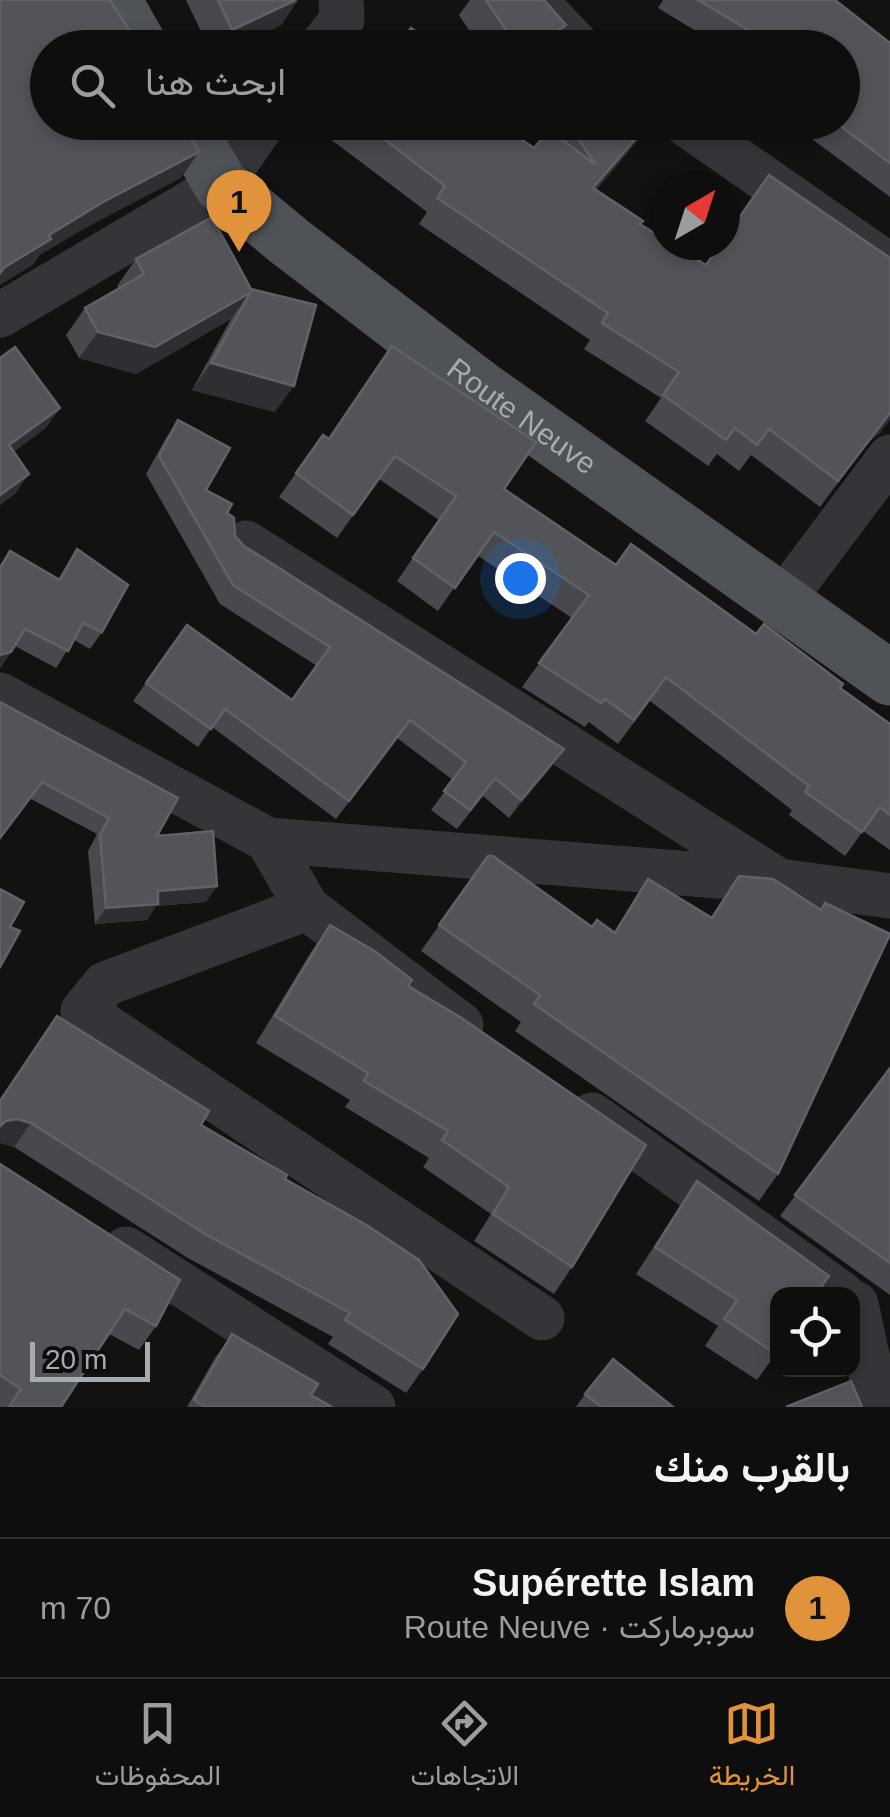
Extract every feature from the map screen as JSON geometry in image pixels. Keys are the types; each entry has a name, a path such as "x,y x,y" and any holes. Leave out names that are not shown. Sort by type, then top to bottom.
{"main road":[{"path":"114,0 131,30"},
{"name":"Route Neuve","path":"195,140 221,185 485,391 890,678"}],"street":[{"path":"334,30 342,20 341,0"},
{"path":"534,0 563,30"},
{"path":"0,316 221,185 252,140"},
{"path":"710,140 890,266"},
{"path":"782,600 890,457"},
{"path":"246,542 780,881"},
{"path":"0,696 268,840 780,881 890,896"},
{"path":"268,840 307,908 490,1045"},
{"path":"307,908 105,984 83,1011 542,1318"},
{"path":"552,1088 832,1287"},
{"path":"98,1231 374,1407"},
{"path":"860,1323 878,1407"}],"building":[{"path":"0,0 110,0 129,30 30,30 30,140 192,140 199,152 49,235 51,239 0,273"},
{"path":"218,0 296,0 232,30"},
{"path":"486,0 544,0 566,25 559,30 506,30"},
{"path":"698,0 835,0 890,43 890,163 859,140 860,30 748,30"},
{"path":"385,140 522,140 534,148 541,140 562,140 596,165 579,140 634,140 593,188 643,221 640,224 650,230 650,260 698,260 706,265 710,260 740,260 740,217 769,175 890,258 890,413 838,481 769,429 757,445 735,428 726,440 663,395 679,372 602,323 608,313 437,198 445,186"},
{"path":"212,217 251,289 316,305 294,386 211,363 250,293 155,347 98,332 85,308 144,274 136,259"},
{"path":"392,346 536,442 504,489 616,565 631,544 756,634 764,624 890,724 890,815 880,807 862,832 805,792 809,786 666,677 634,720 605,699 601,703 539,663 589,595 494,532 455,588 413,558 456,496 395,456 353,515 296,473 323,435 329,439"},
{"path":"15,347 60,408 9,445 29,474 0,495 0,358"},
{"path":"178,420 230,448 206,490 232,504 227,513 234,518 235,536 244,546 564,749 521,800 495,778 470,810 444,791 466,762 410,720 349,801 225,709 211,729 146,683 187,625 292,700 330,647 233,585 159,456"},
{"path":"77,549 128,585 102,632 83,623 68,651 25,629 11,652 0,655 0,568 10,551 60,580"},
{"path":"0,702 178,798 157,836 213,831 217,886 158,891 158,904 106,908 100,835 109,818 42,782 0,838"},
{"path":"488,856 592,927 597,920 615,933 648,879 712,918 739,876 773,879 821,910 825,903 890,934 778,1174 534,1004 540,995 439,925"},
{"path":"0,889 24,902 10,927 20,931 0,967"},
{"path":"330,925 376,952 412,980 408,986 460,1017 646,1145 572,1267 493,1214 509,1187 442,1140 448,1131 364,1081 368,1073 275,1016"},
{"path":"57,1016 209,1111 201,1125 419,1260 458,1314 423,1369 345,1320 350,1313 205,1234 31,1123 17,1119 0,1126 0,1101"},
{"path":"890,1068 890,1263 795,1195"},
{"path":"0,1164 180,1280 156,1326 125,1309 61,1407 9,1407 21,1389 0,1375"},
{"path":"697,1181 829,1276 821,1287 770,1287 770,1350 724,1319 737,1300 655,1247"},
{"path":"232,1334 318,1384 311,1395 332,1407 205,1407 194,1400"},
{"path":"613,1359 673,1407 601,1407 585,1394"},
{"path":"851,1381 862,1407 786,1407"}],"place":[{"name":"Supérette Islam","path":"239,252"}]}
